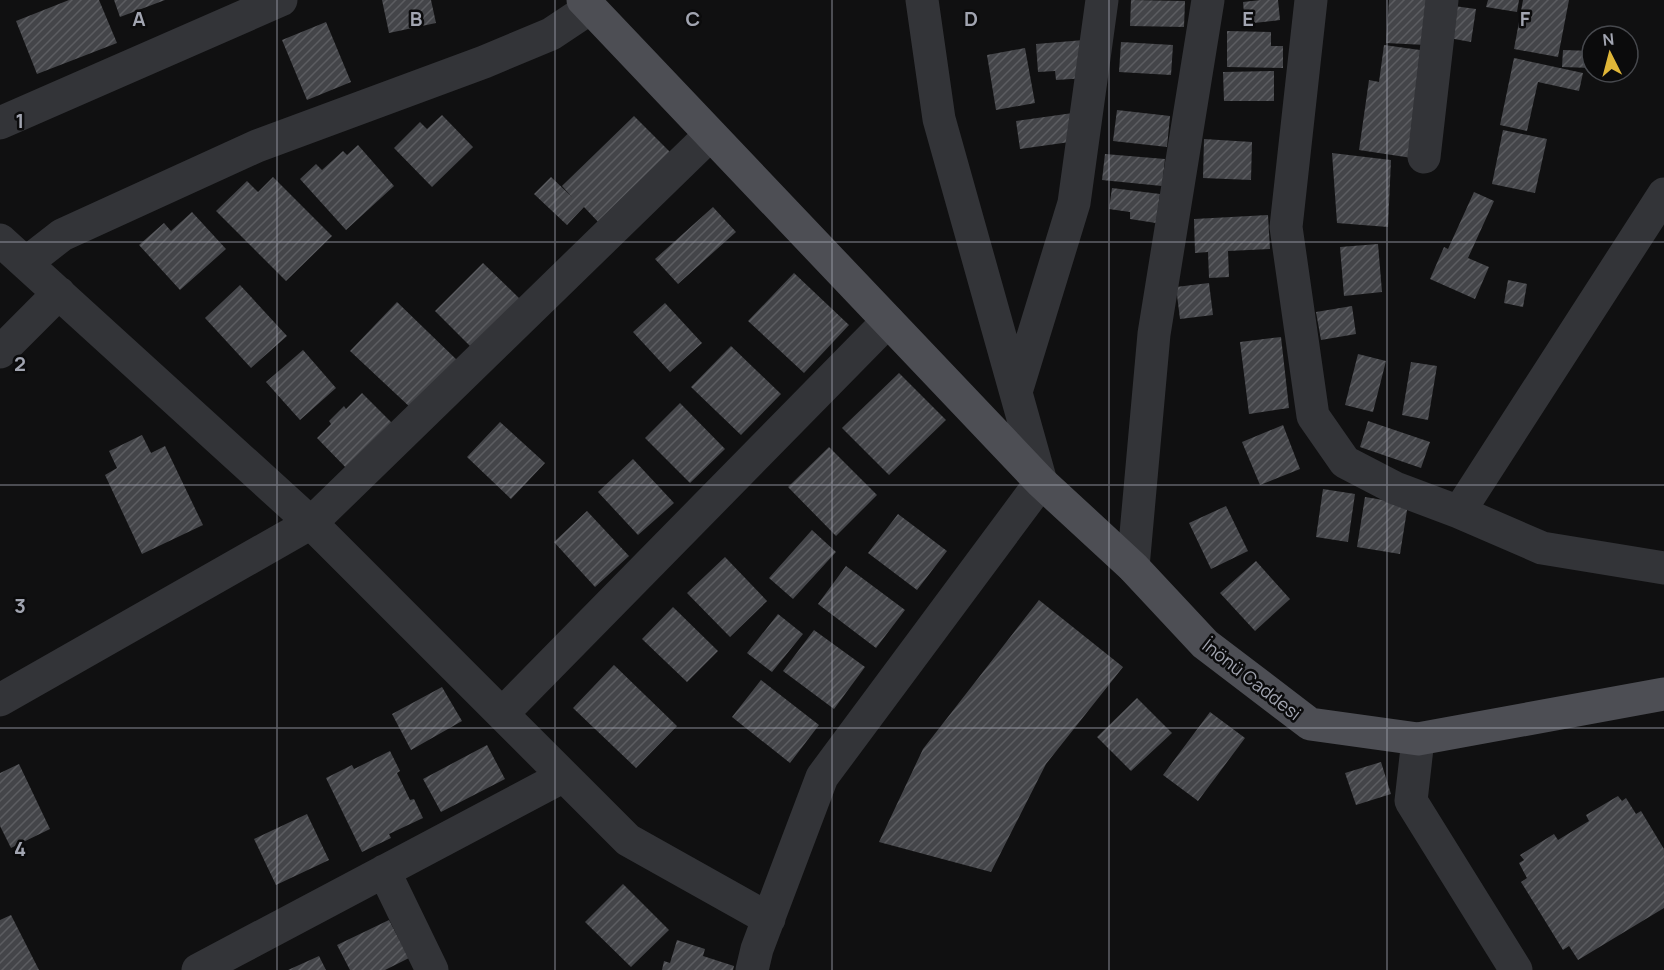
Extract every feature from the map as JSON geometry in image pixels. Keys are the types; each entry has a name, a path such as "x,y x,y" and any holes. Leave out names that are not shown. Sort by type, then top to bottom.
{"main road":[{"name":"İnönü Caddesi","path":"586,4 1041,482 1132,567 1205,644 1310,724 1418,739 1664,694"}],"street":[{"path":"0,123 281,0"},
{"path":"752,970 822,777 1041,482 939,118 922,0"},
{"path":"1016,392 1074,203 1102,0"},
{"path":"1132,567 1154,334 1208,0"},
{"path":"1311,0 1286,227 1313,416 1345,462 1395,488 1542,548 1664,568"},
{"path":"1424,157 1442,0"},
{"path":"26,263 62,235 257,146 484,62 551,34 586,4"},
{"path":"0,700 311,523 710,135"},
{"path":"1458,512 1664,194"},
{"path":"0,240 311,523 628,840 769,919"},
{"path":"0,352 58,293"},
{"path":"502,714 888,321"},
{"path":"1418,739 1411,801 1516,970"},
{"path":"204,968 564,776"},
{"path":"384,872 432,970"}],"building":[{"path":"69,0 99,0 117,43 37,74 16,21"},
{"path":"114,0 165,0 120,17"},
{"path":"382,0 431,0 436,23 389,33"},
{"path":"1131,0 1185,1 1184,27 1130,26"},
{"path":"1278,0 1280,20 1245,24 1243,2"},
{"path":"1389,0 1429,0 1426,45 1386,43"},
{"path":"1488,0 1519,0 1517,12 1486,7"},
{"path":"1523,0 1569,0 1558,57 1514,49"},
{"path":"1454,6 1476,9 1471,42 1449,38"},
{"path":"326,22 351,82 307,100 282,40"},
{"path":"1227,31 1271,32 1271,46 1283,46 1283,68 1227,67"},
{"path":"1084,40 1087,78 1056,80 1055,71 1038,72 1036,44"},
{"path":"1121,42 1173,45 1171,75 1119,72"},
{"path":"1384,45 1427,51 1412,158 1359,150 1369,80 1379,82"},
{"path":"1025,48 1035,103 996,110 987,55"},
{"path":"1563,50 1580,51 1580,68 1562,67"},
{"path":"1514,58 1580,72 1579,91 1538,82 1527,131 1500,125"},
{"path":"1274,71 1274,101 1224,101 1223,72"},
{"path":"1117,110 1170,116 1167,147 1113,141"},
{"path":"1073,113 1077,141 1020,149 1016,121"},
{"path":"442,115 473,147 432,187 394,148 420,122 427,129"},
{"path":"634,116 672,154 600,224 584,207 567,225 534,194 551,177 572,197 562,186"},
{"path":"1503,130 1547,139 1535,193 1492,184"},
{"path":"1204,139 1252,142 1251,180 1203,178"},
{"path":"358,145 394,186 346,230 300,179 316,164 322,170 343,151 347,155"},
{"path":"1332,153 1391,160 1388,227 1337,223"},
{"path":"1105,154 1165,159 1162,186 1102,180"},
{"path":"273,177 332,236 286,281 216,211 247,181 258,192"},
{"path":"1112,188 1160,194 1156,223 1130,219 1130,212 1109,209"},
{"path":"1474,192 1494,201 1468,258 1489,267 1475,299 1430,279 1444,247 1448,249"},
{"path":"713,207 736,232 678,284 655,259"},
{"path":"192,212 226,249 180,290 139,245 164,223 171,231"},
{"path":"1268,215 1270,249 1228,251 1229,277 1209,278 1208,252 1195,253 1194,219"},
{"path":"1378,244 1382,292 1344,296 1340,247"},
{"path":"483,263 520,299 472,348 435,311"},
{"path":"794,273 849,325 804,373 748,321"},
{"path":"1508,280 1527,284 1523,307 1504,303"},
{"path":"1209,283 1213,315 1180,319 1176,287"},
{"path":"240,285 287,336 251,368 205,318"},
{"path":"397,302 458,361 412,409 350,351"},
{"path":"665,303 702,343 670,372 633,332"},
{"path":"1352,306 1356,334 1321,340 1316,312"},
{"path":"1281,337 1289,408 1249,414 1240,342"},
{"path":"731,346 781,394 741,435 691,387"},
{"path":"303,350 336,388 300,420 266,382"},
{"path":"1358,354 1386,361 1373,412 1345,405"},
{"path":"1411,362 1437,366 1428,420 1402,415"},
{"path":"899,373 946,420 889,475 842,428"},
{"path":"362,393 395,426 351,473 317,438 344,406 346,409"},
{"path":"680,403 725,449 690,483 645,438"},
{"path":"1368,421 1430,442 1421,468 1360,447"},
{"path":"500,422 545,463 511,499 467,457"},
{"path":"1283,425 1300,469 1260,485 1242,442"},
{"path":"142,435 151,453 165,446 203,525 142,554 105,475 117,468 109,451"},
{"path":"829,447 877,495 836,536 788,487"},
{"path":"633,459 674,503 638,535 598,492"},
{"path":"1323,489 1355,494 1348,542 1316,537"},
{"path":"1365,497 1408,504 1400,554 1357,547"},
{"path":"1226,506 1248,551 1211,569 1189,523"},
{"path":"587,511 629,556 595,587 554,542"},
{"path":"898,514 947,551 917,590 868,553"},
{"path":"812,530 836,552 793,599 769,578"},
{"path":"725,557 767,601 730,637 687,593"},
{"path":"1256,561 1290,599 1255,631 1220,593"},
{"path":"846,566 905,610 876,648 818,604"},
{"path":"1039,600 1123,667 1046,764 991,872 879,842 923,749"},
{"path":"673,607 718,651 687,682 642,639"},
{"path":"778,614 803,634 772,672 747,653"},
{"path":"814,630 865,667 834,709 783,671"},
{"path":"614,665 677,726 636,768 573,708"},
{"path":"761,680 819,725 790,763 732,717"},
{"path":"442,687 462,721 411,750 392,714"},
{"path":"1137,698 1172,733 1131,771 1097,737"},
{"path":"1210,712 1245,738 1198,801 1163,775"},
{"path":"487,745 505,779 441,812 423,779"},
{"path":"390,751 400,771 397,773 410,800 414,799 423,818 389,834 391,838 362,852 326,778 352,765 354,769"},
{"path":"1381,762 1391,794 1356,805 1345,773"},
{"path":"19,764 50,829 11,848 0,826 0,773"},
{"path":"1618,796 1622,801 1626,798 1636,814 1641,811 1664,849 1664,908 1578,960 1569,946 1563,950 1521,882 1527,878 1519,863 1524,860 1520,855 1554,834 1558,840 1589,821 1586,815"},
{"path":"307,814 329,860 276,885 254,839"},
{"path":"623,884 669,930 631,967 585,922"},
{"path":"11,915 39,970 0,970 0,920"},
{"path":"389,920 399,939 413,956 385,970 350,970 337,945"},
{"path":"677,940 705,949 703,956 734,966 733,970 662,970 664,961 670,963"},
{"path":"319,956 326,970 288,970"}]}
